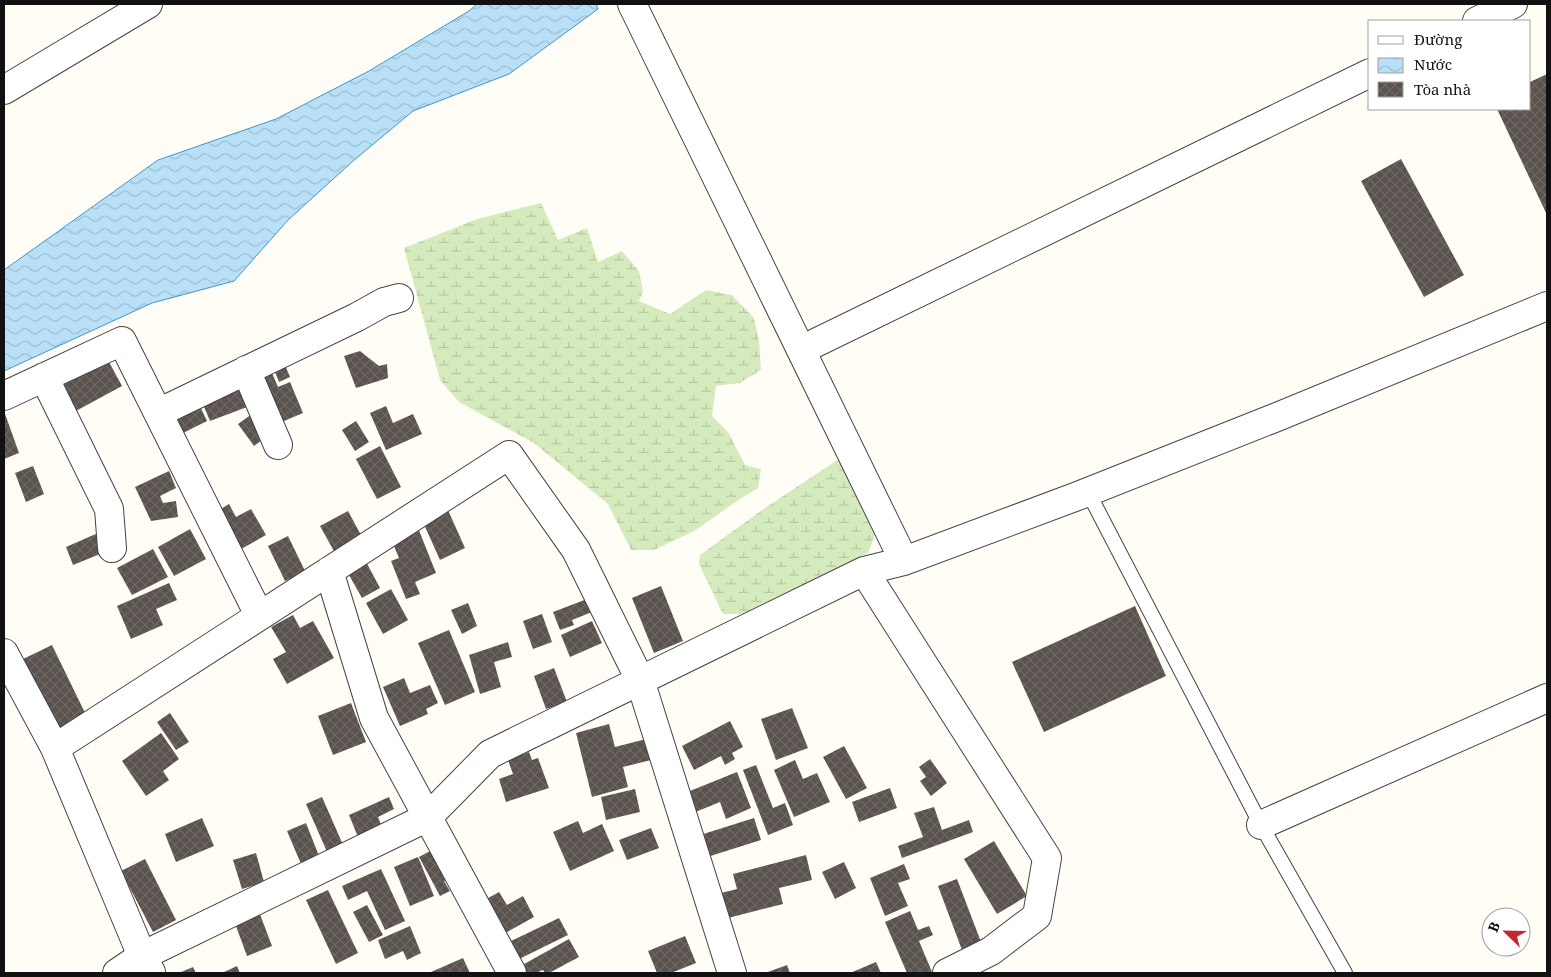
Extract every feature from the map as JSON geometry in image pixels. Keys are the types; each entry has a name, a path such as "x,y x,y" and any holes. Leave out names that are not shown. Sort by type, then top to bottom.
{"street":[{"path":"4,90 148,4"},
{"path":"1479,20 1513,4"},
{"path":"643,8 801,350 904,561"},
{"path":"801,350 1368,75"},
{"path":"158,413 357,317 384,302 399,298"},
{"path":"117,973 147,965 428,817 490,754 864,570 904,561 1088,492 1547,306"},
{"path":"4,396 122,341 259,616"},
{"path":"246,370 278,445"},
{"path":"44,377 108,509 112,548"},
{"path":"55,748 509,455 576,550 640,680 732,973"},
{"path":"864,570 1047,858 1037,916 991,952 947,973"},
{"path":"328,571 374,718 512,973"},
{"path":"4,652 55,748 147,965"},
{"path":"1261,825 1547,698"}],"lane":[{"path":"1088,492 1261,825 1345,973"}],"green space":[{"path":"541,203 558,240 587,228 598,262 622,251 639,271 643,292 639,301 670,314 706,290 732,295 754,318 759,341 761,370 740,383 716,386 712,416 728,432 745,465 761,469 758,488 694,531 654,550 631,550 608,504 534,443 459,402 440,380 404,248 477,219"},
{"path":"839,459 879,525 868,553 745,614 723,614 699,564 700,555 762,510"}],"water":[{"path":"477,4 596,4 598,9 509,74 413,111 353,161 288,220 234,281 152,303 4,371 4,270 158,160 276,119 369,71 469,11"}],"building":[{"path":"1547,74 1547,215 1497,110 1531,110 1531,82"},
{"path":"1401,159 1464,275 1424,297 1361,181"},
{"path":"103,351 122,386 74,412 55,378"},
{"path":"360,351 379,366 387,364 388,378 356,388 344,356"},
{"path":"282,358 290,377 279,382 271,362"},
{"path":"269,366 278,387 290,382 303,413 277,424 251,374"},
{"path":"245,380 255,404 210,421 200,397"},
{"path":"197,400 207,421 177,436 167,414"},
{"path":"386,406 393,423 413,414 422,434 386,450 370,413"},
{"path":"4,411 19,453 4,459"},
{"path":"252,414 269,435 254,446 238,424"},
{"path":"356,421 369,442 355,451 342,430"},
{"path":"380,446 401,487 377,499 356,459"},
{"path":"33,466 44,494 26,502 15,473"},
{"path":"169,471 176,488 160,496 163,503 176,501 178,517 151,521 135,487"},
{"path":"229,504 236,517 251,509 266,535 234,553 213,514"},
{"path":"447,508 465,548 440,560 422,520"},
{"path":"348,511 362,537 335,553 320,526"},
{"path":"416,523 436,573 415,582 420,594 406,599 391,561 399,558 389,534"},
{"path":"190,529 206,559 174,576 158,547"},
{"path":"98,533 105,552 73,565 66,547"},
{"path":"288,536 305,571 285,581 268,546"},
{"path":"153,549 168,577 132,595 117,568"},
{"path":"364,558 380,588 362,598 345,568"},
{"path":"169,583 177,600 156,609 163,625 131,639 117,606"},
{"path":"661,586 683,641 654,653 632,598"},
{"path":"391,589 408,620 383,634 366,603"},
{"path":"587,599 592,612 572,620 574,625 560,630 553,612"},
{"path":"468,603 477,626 462,634 451,610"},
{"path":"1135,606 1166,676 1044,732 1012,662"},
{"path":"542,614 552,642 533,649 523,621"},
{"path":"293,615 300,628 313,621 334,658 287,684 273,659 286,652 271,627"},
{"path":"592,621 602,643 570,657 561,635"},
{"path":"449,630 475,692 445,705 418,643"},
{"path":"508,642 512,657 494,662 501,687 480,694 469,655"},
{"path":"52,645 88,719 55,735 19,661"},
{"path":"554,668 567,702 546,709 534,676"},
{"path":"404,678 410,693 430,685 438,703 426,709 428,714 400,726 383,687"},
{"path":"351,703 366,742 333,755 318,716"},
{"path":"792,708 808,748 776,760 761,719"},
{"path":"170,713 189,742 176,750 157,722"},
{"path":"730,721 743,747 732,753 735,759 725,765 721,756 694,770 682,746"},
{"path":"609,724 615,747 650,738 655,759 623,767 628,787 592,797 576,733"},
{"path":"161,733 179,759 163,771 169,780 146,796 122,761"},
{"path":"844,746 867,788 846,799 823,757"},
{"path":"529,752 532,760 538,758 549,788 506,802 499,779 513,774 508,760"},
{"path":"930,759 947,783 931,796 920,781 926,777 919,767"},
{"path":"795,760 803,779 817,773 830,802 794,817 774,770"},
{"path":"756,765 773,808 785,803 793,825 768,835 743,770"},
{"path":"737,772 751,808 726,819 720,802 693,813 685,793"},
{"path":"890,788 897,808 859,822 852,802"},
{"path":"635,789 640,812 606,820 601,797"},
{"path":"322,797 344,847 328,854 306,804"},
{"path":"389,797 394,809 378,817 382,827 358,837 349,815"},
{"path":"934,807 942,830 969,820 973,832 902,858 898,846 923,837 914,813"},
{"path":"202,818 214,846 176,862 165,834"},
{"path":"754,818 761,840 704,858 697,836"},
{"path":"578,821 583,833 602,824 614,851 570,871 553,832"},
{"path":"306,823 319,856 301,864 287,831"},
{"path":"651,828 659,848 627,860 619,840"},
{"path":"994,841 1027,896 997,914 964,859"},
{"path":"441,845 457,874 444,881 450,891 440,896 419,857"},
{"path":"256,853 264,882 242,889 233,860"},
{"path":"806,855 812,880 779,888 783,904 724,919 717,894 737,889 733,874"},
{"path":"418,857 434,896 410,906 394,867"},
{"path":"145,859 176,920 153,932 121,871"},
{"path":"844,862 856,888 835,899 822,872"},
{"path":"904,864 910,879 898,883 908,906 885,916 870,878"},
{"path":"381,869 405,921 385,930 367,891 348,900 342,886"},
{"path":"957,879 981,942 962,950 938,886"},
{"path":"328,890 358,953 336,964 306,900"},
{"path":"499,892 507,905 523,896 534,917 500,936 481,902"},
{"path":"367,905 383,935 369,942 353,912"},
{"path":"258,909 272,946 247,956 233,918"},
{"path":"910,911 918,930 929,926 933,935 919,941 932,972 930,973 907,973 885,922"},
{"path":"559,918 568,935 515,961 507,943"},
{"path":"410,926 421,953 407,960 403,951 385,959 378,940"},
{"path":"685,936 696,963 671,973 657,973 648,951"},
{"path":"569,939 579,957 549,973 545,973 543,970 536,973 520,973 517,968"},
{"path":"463,958 470,973 431,972"},
{"path":"876,962 881,973 850,973"},
{"path":"787,965 790,973 765,973"},
{"path":"237,966 240,973 222,973"},
{"path":"193,967 196,973 179,973"}]}
